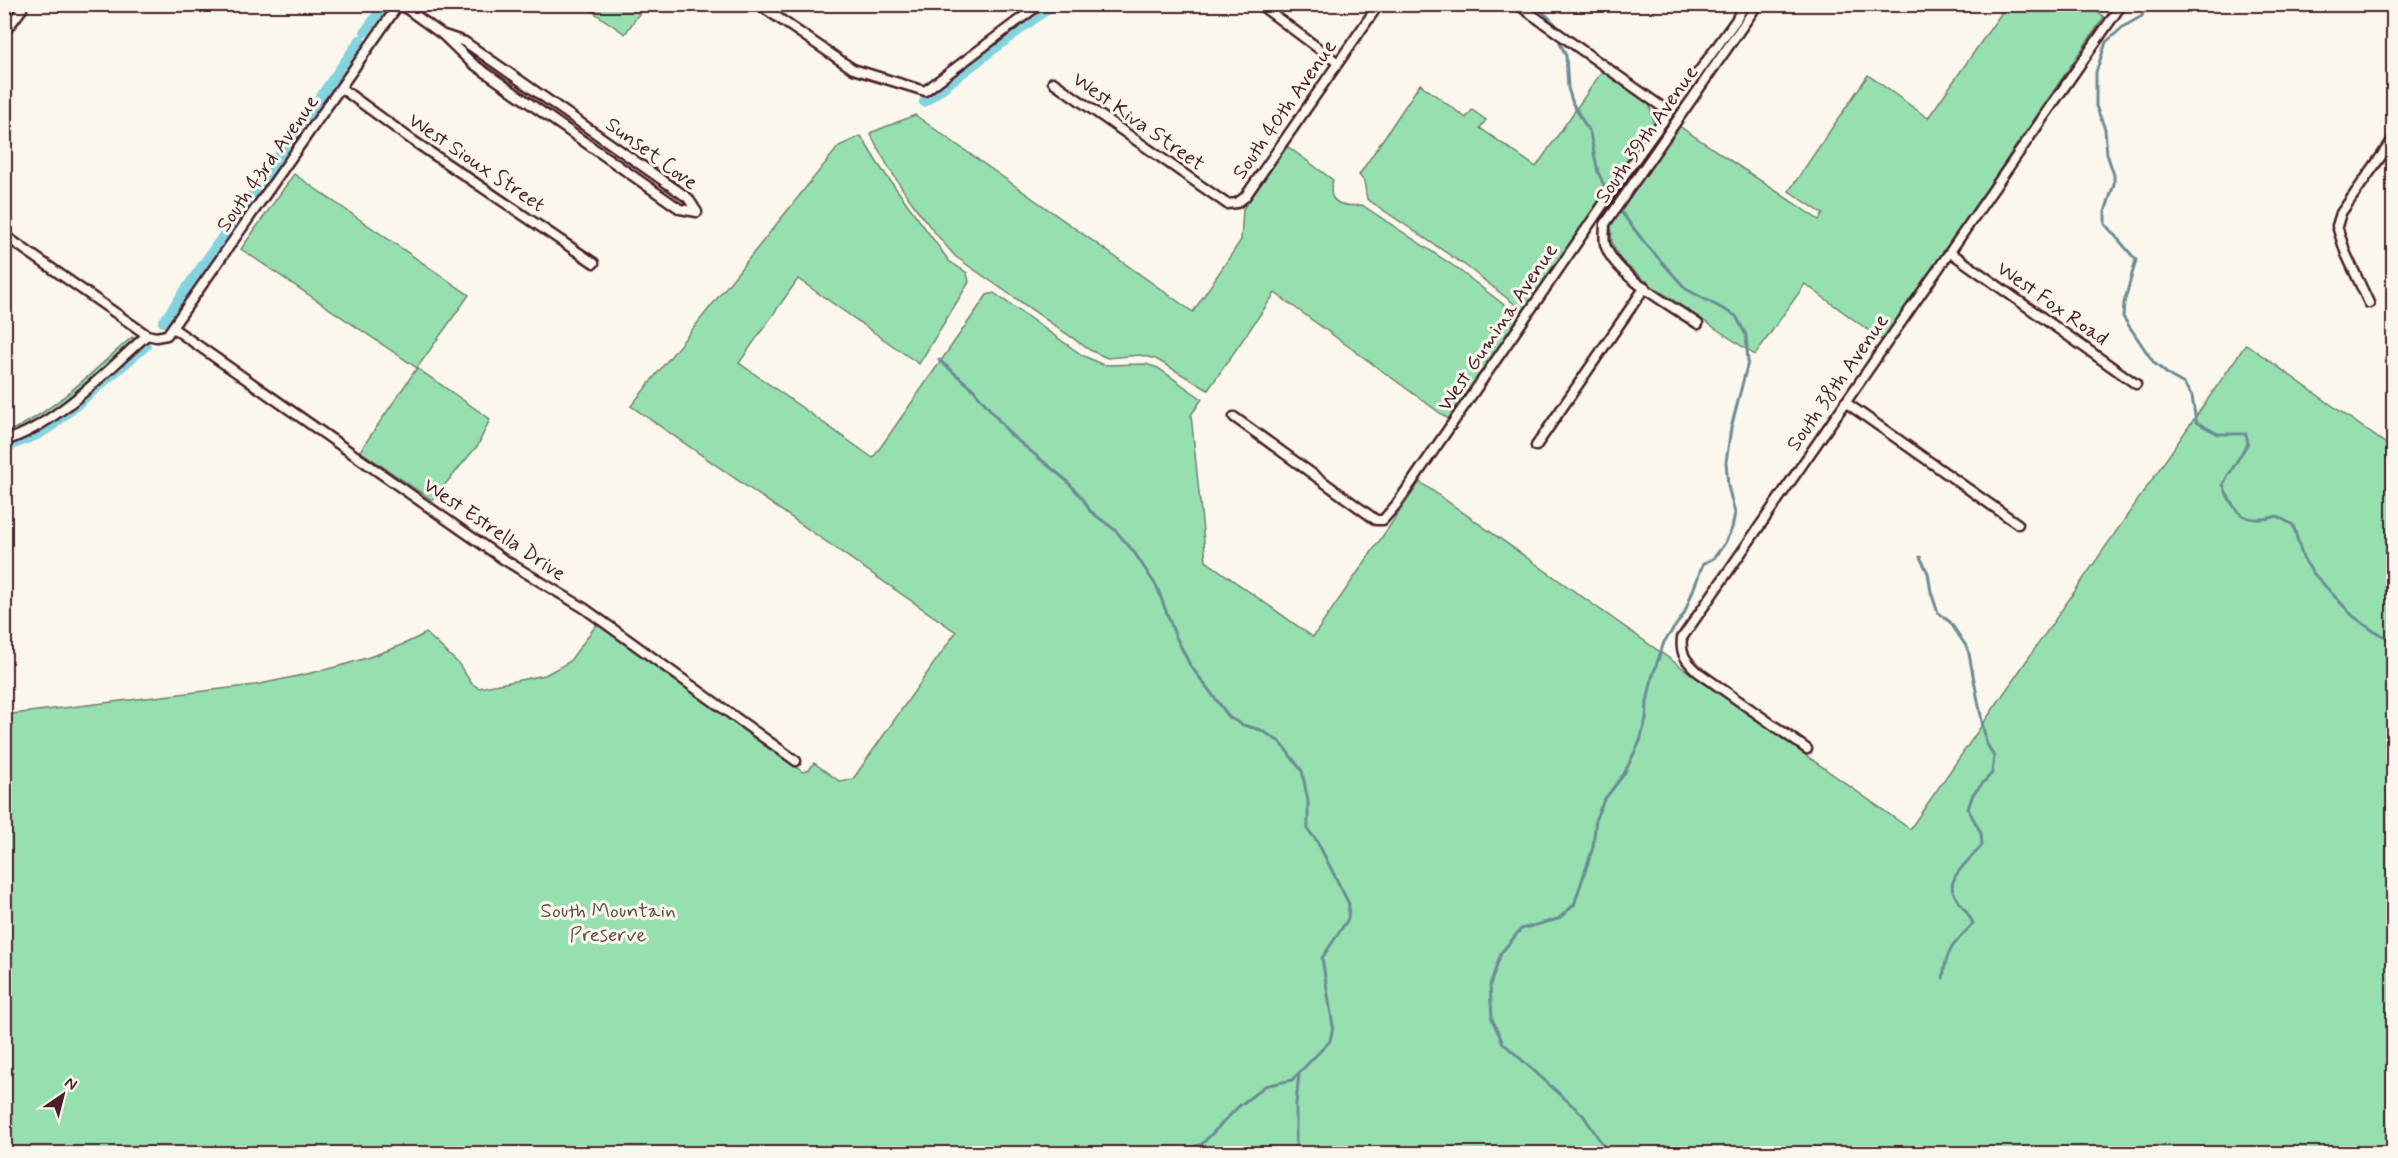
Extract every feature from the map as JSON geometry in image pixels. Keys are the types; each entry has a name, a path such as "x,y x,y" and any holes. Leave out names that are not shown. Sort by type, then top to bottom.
{"street":[{"name":"South 43rd Avenue","path":"147,335 160,337 167,335 173,328 400,4 443,35"},
{"path":"758,4 853,69 925,91 1040,4"},
{"path":"1259,4 1338,63"},
{"name":"South 40th Avenue","path":"1237,204 1245,196 1379,4"},
{"path":"1517,4 1669,112"},
{"name":"West Gumina Avenue","path":"1234,417 1376,520 1383,520 1403,495 1609,196 1736,20 1742,9 1741,4"},
{"name":"South 39th Avenue","path":"1698,324 1645,287 1613,261 1605,246 1605,224 1758,4"},
{"name":"South 38th Avenue","path":"1807,750 1698,672 1686,660 1681,650 1682,638 2122,4"},
{"path":"4,33 22,9"},
{"name":"Sunset Cove","path":"443,35 465,42 688,198 697,212 680,209 472,63 443,35"},
{"name":"West Kiva Street","path":"1053,82 1227,204 1237,204"},
{"name":"West Sioux Street","path":"341,88 412,140 594,263"},
{"path":"2369,303 2346,254 2337,226 2341,213 2394,138"},
{"path":"4,235 147,335 38,428 4,441"},
{"name":"West Fox Road","path":"1950,252 2136,384"},
{"path":"1536,446 1645,287"},
{"name":"West Estrella Drive","path":"173,328 503,559 584,608 796,761"},
{"path":"1845,402 2018,524"}],"green space":[{"path":"645,4 625,34 583,5"},
{"path":"2007,5 2087,5 2104,17 1883,341 1805,284 1755,355 1648,283 1620,260 1612,243 1611,225 1679,126 1819,220 1823,214 1789,191 1868,75 1928,118"},
{"path":"1603,70 1649,102 1654,125 1526,313 1466,266 1367,199 1364,181 1359,175 1420,84 1466,118 1472,110 1486,120 1480,128 1536,167"},
{"path":"915,115 1193,312 1241,240 1243,209 1287,146 1333,180 1331,194 1337,202 1362,205 1455,267 1521,318 1451,421 1275,293 1208,390 1156,359 1140,355 1107,358 1090,350 956,257 932,229 898,182 870,133"},
{"name":"South Mountain Preserve","path":"861,136 878,164 949,261 967,273 969,282 919,364 798,279 739,363 873,458 987,295 994,293 1082,355 1103,365 1146,364 1158,368 1202,399 1191,415 1206,561 1313,637 1420,482 1910,829 2246,344 2393,449 2393,1153 5,1153 4,715 255,685 320,671 365,658 407,643 426,633 458,663 472,684 479,688 545,675 569,662 597,624 773,747 803,772 809,770 814,763 839,781 853,779 956,632 631,406 839,146"},
{"path":"294,174 469,295 417,368 241,249"},
{"path":"132,337 137,342 33,427 5,438 4,433 21,426 55,404"},
{"path":"417,368 490,419 478,445 432,500 360,451"}],"waterway":[{"path":"365,32 385,4"},
{"path":"924,102 1054,4"},
{"path":"1535,4 1557,26"},
{"path":"2146,4 2142,16 2123,27 2106,42 2096,72 2096,106 2105,129 2107,154 2114,175 2114,184 2105,212 2105,224 2136,260 2124,303 2123,317 2154,363 2184,384 2192,396 2196,422 2218,434 2246,434 2248,443 2223,484 2236,510 2248,518 2266,519 2277,516 2293,525 2303,558 2313,573 2353,616 2375,632 2394,641"},
{"path":"300,126 360,40"},
{"path":"1560,43 1566,56 1568,88 1573,104 1590,133 1598,172 1609,196 1644,242 1686,289 1736,316 1746,335 1748,362 1731,428 1726,462 1728,486 1735,513 1732,528 1714,558 1703,564 1684,614 1664,642 1652,678 1640,741 1624,774 1604,800 1596,818 1593,847 1574,905 1558,919 1521,929 1501,953 1490,985 1492,1019 1503,1043 1583,1115 1609,1154"},
{"path":"163,322 294,134"},
{"path":"4,448 39,434 52,426 146,346"},
{"path":"939,360 973,389 1011,435 1067,481 1090,511 1115,530 1134,552 1157,587 1175,635 1190,665 1230,718 1243,725 1261,730 1280,742 1302,771 1308,801 1308,830 1317,841 1349,904 1348,919 1322,958 1333,1026 1330,1041 1292,1080 1265,1086 1238,1107 1202,1144 1174,1154"},
{"path":"1920,557 1928,573 1938,613 1950,622 1968,649 1986,742 1994,757 1992,773 1973,794 1968,809 1981,833 1982,845 1957,873 1952,885 1955,895 1973,924 1952,948 1946,961 1943,978"},
{"path":"1296,1154 1296,1103 1299,1074"}]}
